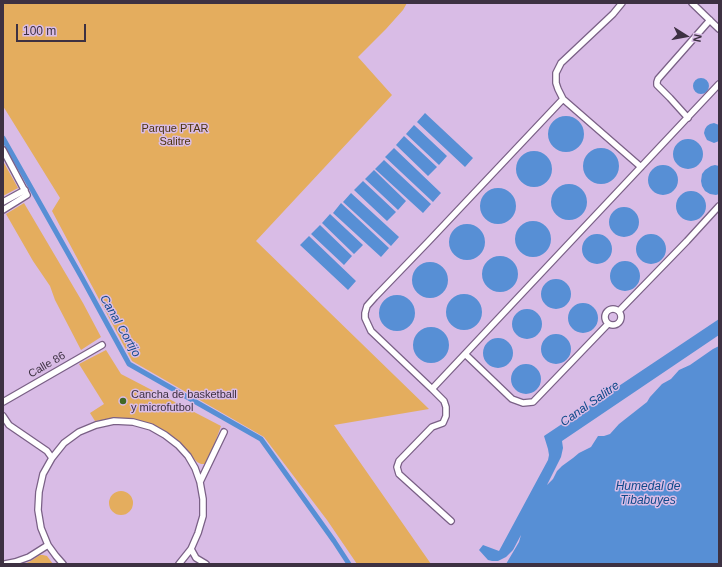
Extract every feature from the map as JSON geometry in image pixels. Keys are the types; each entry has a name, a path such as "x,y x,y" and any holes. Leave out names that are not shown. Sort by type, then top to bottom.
{"street":[{"path":"622,3 613,14 561,63 556,73 556,83 563,99 641,168"},
{"path":"692,3 719,29"},
{"path":"688,118 657,85 656,82 710,20"},
{"path":"432,389 719,84"},
{"path":"450,521 399,474 397,467 399,461 432,427 441,424 445,420 446,407 444,401 371,331 364,312 375,297 563,99"},
{"path":"3,150 27,195 3,210"},
{"path":"3,202 25,190"},
{"path":"619,311 682,247 719,206"},
{"path":"614,308 619,311 622,316 620,322 614,325 608,324 605,319 606,312 614,308"},
{"path":"465,354 512,399 523,403 533,402 608,324"},
{"name":"Calle 86","path":"3,402 102,346"},
{"path":"3,416 9,425 47,451 52,458"},
{"path":"63,564 48,545 41,528 38,498 43,474 52,458 64,443 79,432 96,425 114,421 133,422 151,427 165,435 178,445 188,456 195,468 200,482 203,499 203,516 191,549 179,564"},
{"path":"200,482 224,432"},
{"path":"5,564 28,557 48,545"},
{"path":"191,549 196,558 206,564"}],"green space":[{"name":"Parque PTAR Salitre","path":"3,3 407,3 403,10 386,29 358,57 392,95 256,241 429,409 334,425 431,564 357,564 327,520 264,437 132,361 52,211 60,198 3,106"},
{"path":"3,161 18,188 3,196"},
{"path":"24,203 83,303 101,337 81,350 55,300 50,286 33,261 6,214"},
{"path":"106,350 121,374 221,426 212,451 205,464 197,462 171,435 148,423 133,419 116,418 95,421 90,413 104,404 79,364"},
{"path":"121,491 130,494 133,503 130,512 121,515 112,512 109,503 112,494"},
{"path":"40,555 47,556 53,564 23,564 29,562"}],"water":[{"path":"701,78 708,83 709,86 704,93 701,94 694,89 693,86 698,79"},
{"path":"425,113 473,158 465,167 417,122"},
{"path":"566,116 579,121 584,134 579,147 566,152 553,147 548,134 553,121"},
{"path":"714,123 719,125 719,141 714,143 707,140 704,133 707,126"},
{"path":"414,125 447,156 439,165 406,134"},
{"path":"404,136 437,167 428,176 396,145"},
{"path":"688,139 694,140 702,148 702,160 694,168 688,169 682,168 674,160 673,154 674,148 682,140"},
{"path":"394,148 441,193 433,202 385,157"},
{"path":"601,148 614,153 619,166 614,179 601,184 588,179 583,166 588,153"},
{"path":"534,151 547,156 552,169 547,182 534,187 521,182 516,169 521,156"},
{"path":"384,160 431,204 423,213 375,169"},
{"path":"663,165 669,166 677,174 677,186 669,194 663,195 657,194 649,186 648,180 649,174 657,166"},
{"path":"715,165 719,166 719,194 716,195 705,191 701,181 702,174 705,170"},
{"path":"374,170 406,201 398,210 365,179"},
{"path":"363,181 396,212 387,221 354,190"},
{"path":"569,184 582,189 587,202 582,215 569,220 556,215 551,202 556,189"},
{"path":"498,188 511,193 516,206 511,219 498,224 485,219 480,206 485,193"},
{"path":"691,191 697,192 705,200 705,212 697,220 691,221 685,220 677,212 676,206 677,200 685,192"},
{"path":"351,193 399,237 391,246 343,202"},
{"path":"341,203 389,248 381,257 333,213"},
{"path":"624,207 630,208 638,216 638,228 630,236 624,237 618,236 610,228 609,222 610,216 618,208"},
{"path":"330,214 363,245 354,254 322,223"},
{"path":"533,221 546,226 551,239 546,252 533,257 520,252 515,239 520,226"},
{"path":"467,224 480,229 485,242 480,255 467,260 454,255 449,242 454,229"},
{"path":"320,225 352,256 344,265 311,234"},
{"path":"597,234 603,235 611,243 611,255 603,263 597,264 591,263 583,255 582,249 583,243 591,235"},
{"path":"651,234 657,235 665,243 665,255 657,263 651,264 645,263 637,255 636,249 637,243 645,235"},
{"path":"309,236 356,281 348,290 300,245"},
{"path":"500,256 513,261 518,274 513,287 500,292 487,287 482,274 487,261"},
{"path":"625,261 631,262 639,270 639,282 631,290 625,291 619,290 611,282 610,276 611,270 619,262"},
{"path":"430,262 443,267 448,280 443,293 430,298 417,293 412,280 417,267"},
{"path":"556,279 562,280 570,288 570,300 562,308 556,309 550,308 542,300 541,294 542,288 550,280"},
{"path":"464,294 477,299 482,312 477,325 464,330 451,325 446,312 451,299"},
{"path":"397,295 410,300 415,313 410,326 397,331 384,326 379,313 384,300"},
{"path":"583,303 589,304 597,312 597,324 589,332 583,333 577,332 569,324 568,318 569,312 577,304"},
{"path":"527,309 533,310 541,318 541,330 533,338 527,339 521,338 513,330 512,324 513,318 521,310"},
{"name":"Humedal de Tibabuyes","path":"719,319 719,335 562,441 563,448 561,457 547,485 562,466 579,453 591,447 598,436 610,434 619,424 647,402 662,384 671,379 679,370 690,365 719,346 719,564 506,564 519,542 521,535 513,550 506,557 498,561 488,560 479,550 483,545 499,551 548,460 548,449 544,436"},
{"path":"431,327 444,332 449,345 444,358 431,363 418,358 413,345 418,332"},
{"path":"556,334 562,335 570,343 570,355 562,363 556,364 550,363 542,355 541,349 542,343 550,335"},
{"path":"498,338 504,339 512,347 512,359 504,367 498,368 492,367 484,359 483,353 484,347 492,339"},
{"path":"526,364 532,365 540,373 540,385 532,393 526,394 520,393 512,385 511,379 512,373 520,365"}],"waterway":[{"name":"Canal Cortijo","path":"3,138 129,364 261,439 349,564"}],"place":[{"name":"Cancha de basketball y microfutbol","path":"123,401"}],"water label":[{"name":"Canal Salitre","path":"590,404"}]}
